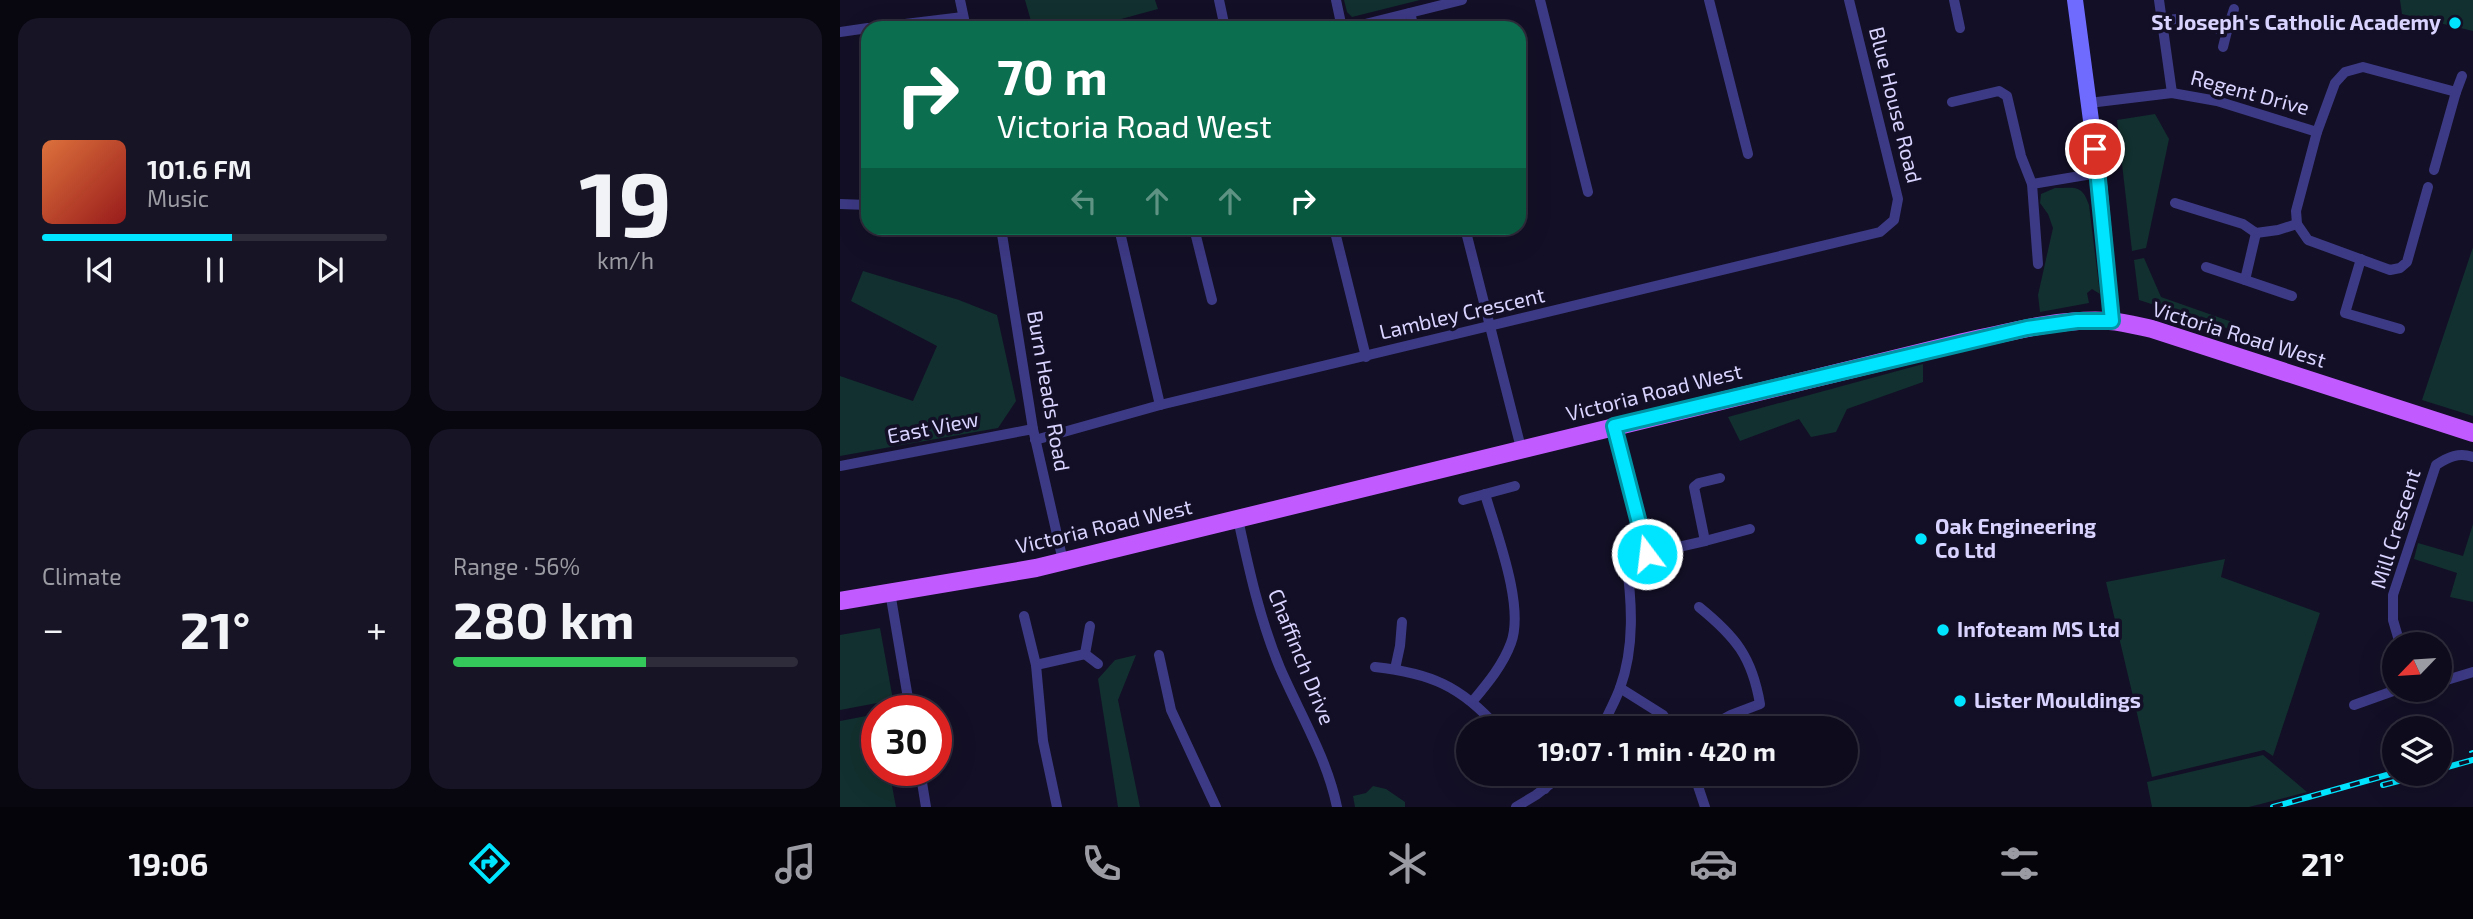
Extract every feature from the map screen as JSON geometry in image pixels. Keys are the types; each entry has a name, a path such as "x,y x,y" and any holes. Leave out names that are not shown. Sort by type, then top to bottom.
{"main road":[{"path":"2076,0 2098,173 2112,321"},
{"name":"Victoria Road West","path":"840,601 1036,568 1399,481 1521,448 2027,328 2077,321 2112,321 2152,329 2473,433"}],"street":[{"path":"960,0 965,21"},
{"path":"1219,0 1224,21"},
{"path":"1336,0 1340,21"},
{"path":"1377,21 1462,0"},
{"path":"1540,0 1588,192"},
{"path":"1709,0 1748,154"},
{"name":"Blue House Road","path":"1849,0 1898,199 1894,220"},
{"path":"1954,0 1961,28"},
{"path":"2159,0 2172,93"},
{"path":"2223,47 2234,9"},
{"path":"1410,13 1412,21"},
{"path":"2162,20 2178,19 2227,31"},
{"path":"840,32 861,29"},
{"name":"Regent Drive","path":"2297,224 2296,211 2317,132 2335,83 2345,72 2363,67 2456,92"},
{"path":"2434,170 2462,76"},
{"path":"1952,102 1999,91 2007,96 2021,156 2032,184 2038,264"},
{"name":"Regent Drive","path":"2089,103 2172,93 2217,101 2317,132"},
{"path":"2032,184 2098,173"},
{"path":"2175,204 2243,223 2256,233 2297,224 2308,240 2390,270 2400,268 2407,262 2428,187"},
{"path":"840,204 861,205"},
{"name":"Lambley Crescent","path":"1034,434 1366,357 1880,232 1894,220"},
{"path":"2245,280 2256,233"},
{"name":"Burn Heads Road","path":"1002,235 1034,434 1063,561"},
{"path":"1121,235 1160,405"},
{"path":"1196,235 1212,300"},
{"path":"1336,235 1366,357"},
{"path":"1467,235 1521,448"},
{"path":"2361,259 2345,313 2400,330"},
{"path":"2206,267 2291,296"},
{"path":"1614,426 1647,554"},
{"name":"East View","path":"840,466 1034,434"},
{"name":"Mill Crescent","path":"2396,632 2393,620 2393,594 2436,465 2449,456 2473,457"},
{"path":"1705,541 1694,487 1699,483 1720,478"},
{"path":"1463,500 1514,486"},
{"path":"1472,702 1494,676 1512,641 1515,609 1507,569 1485,494"},
{"name":"Chaffinch Drive","path":"1238,519 1262,620 1318,749 1334,790 1337,807"},
{"path":"1607,716 1620,688 1630,634 1631,599 1626,559 1750,529"},
{"path":"890,592 907,695"},
{"path":"1699,607 1738,643 1756,678 1760,704 1729,716"},
{"path":"1024,616 1036,664 1043,741 1057,807"},
{"path":"1395,669 1401,646 1402,622"},
{"path":"1085,654 1090,626"},
{"path":"1036,664 1085,654 1098,664"},
{"path":"1158,655 1171,710 1216,807"},
{"path":"1375,667 1409,670 1439,682 1463,694 1486,716"},
{"path":"2452,678 2473,672"},
{"path":"1620,688 1664,716"},
{"path":"2354,705 2382,695"},
{"path":"923,786 926,807"},
{"path":"1516,807 1549,786"},
{"path":"1698,786 1705,807"}],"green space":[{"path":"1025,0 1155,0 1158,9 1114,21 1031,21"},
{"path":"1344,0 1420,0 1352,17 1347,12"},
{"name":"St Joseph's Catholic Academy","path":"2400,0 2473,0 2473,31 2402,14"},
{"path":"2155,114 2169,139 2146,248 2132,251 2117,120"},
{"path":"2055,188 2073,188 2084,193 2089,205 2100,294 2092,289 2087,293 2089,303 2040,312 2038,295 2053,228 2040,203 2041,194"},
{"path":"2473,247 2473,416 2422,400"},
{"path":"2144,258 2161,297 2232,322 2229,329 2139,300 2134,260"},
{"path":"863,271 959,300 997,315 1016,401 998,428 840,456 840,376 913,401 937,346 851,301"},
{"path":"1923,364 1923,382 1847,409 1836,432 1811,437 1799,419 1740,441 1728,417"},
{"path":"2473,524 2473,602 2450,597 2457,573 2414,559 2418,543 2463,556"},
{"path":"2225,559 2221,577 2320,613 2273,756 2264,750 2152,777 2106,582"},
{"path":"880,628 892,695 861,695 861,706 840,710 840,635"},
{"path":"1136,655 1118,700 1140,807 1118,807 1098,679 1115,660"},
{"path":"861,717 861,786 892,786 896,807 840,807 840,721"},
{"path":"2263,755 2307,792 2249,807 2152,807 2147,782"},
{"path":"1373,786 1386,789 1405,802 1405,807 1355,807 1353,796 1366,793"}],"railway":[{"path":"2452,766 2473,760"},
{"path":"2273,807 2382,776"}],"place":[{"name":"St Joseph's Catholic Academy","path":"2455,23"},
{"name":"Oak Engineering Co Ltd","path":"1921,539"},
{"name":"Infoteam MS Ltd","path":"1943,630"},
{"name":"Lister Mouldings","path":"1960,701"}],"route":[{"path":"1647,554 1614,426 2027,328 2077,321 2112,321 2095,149"}]}
